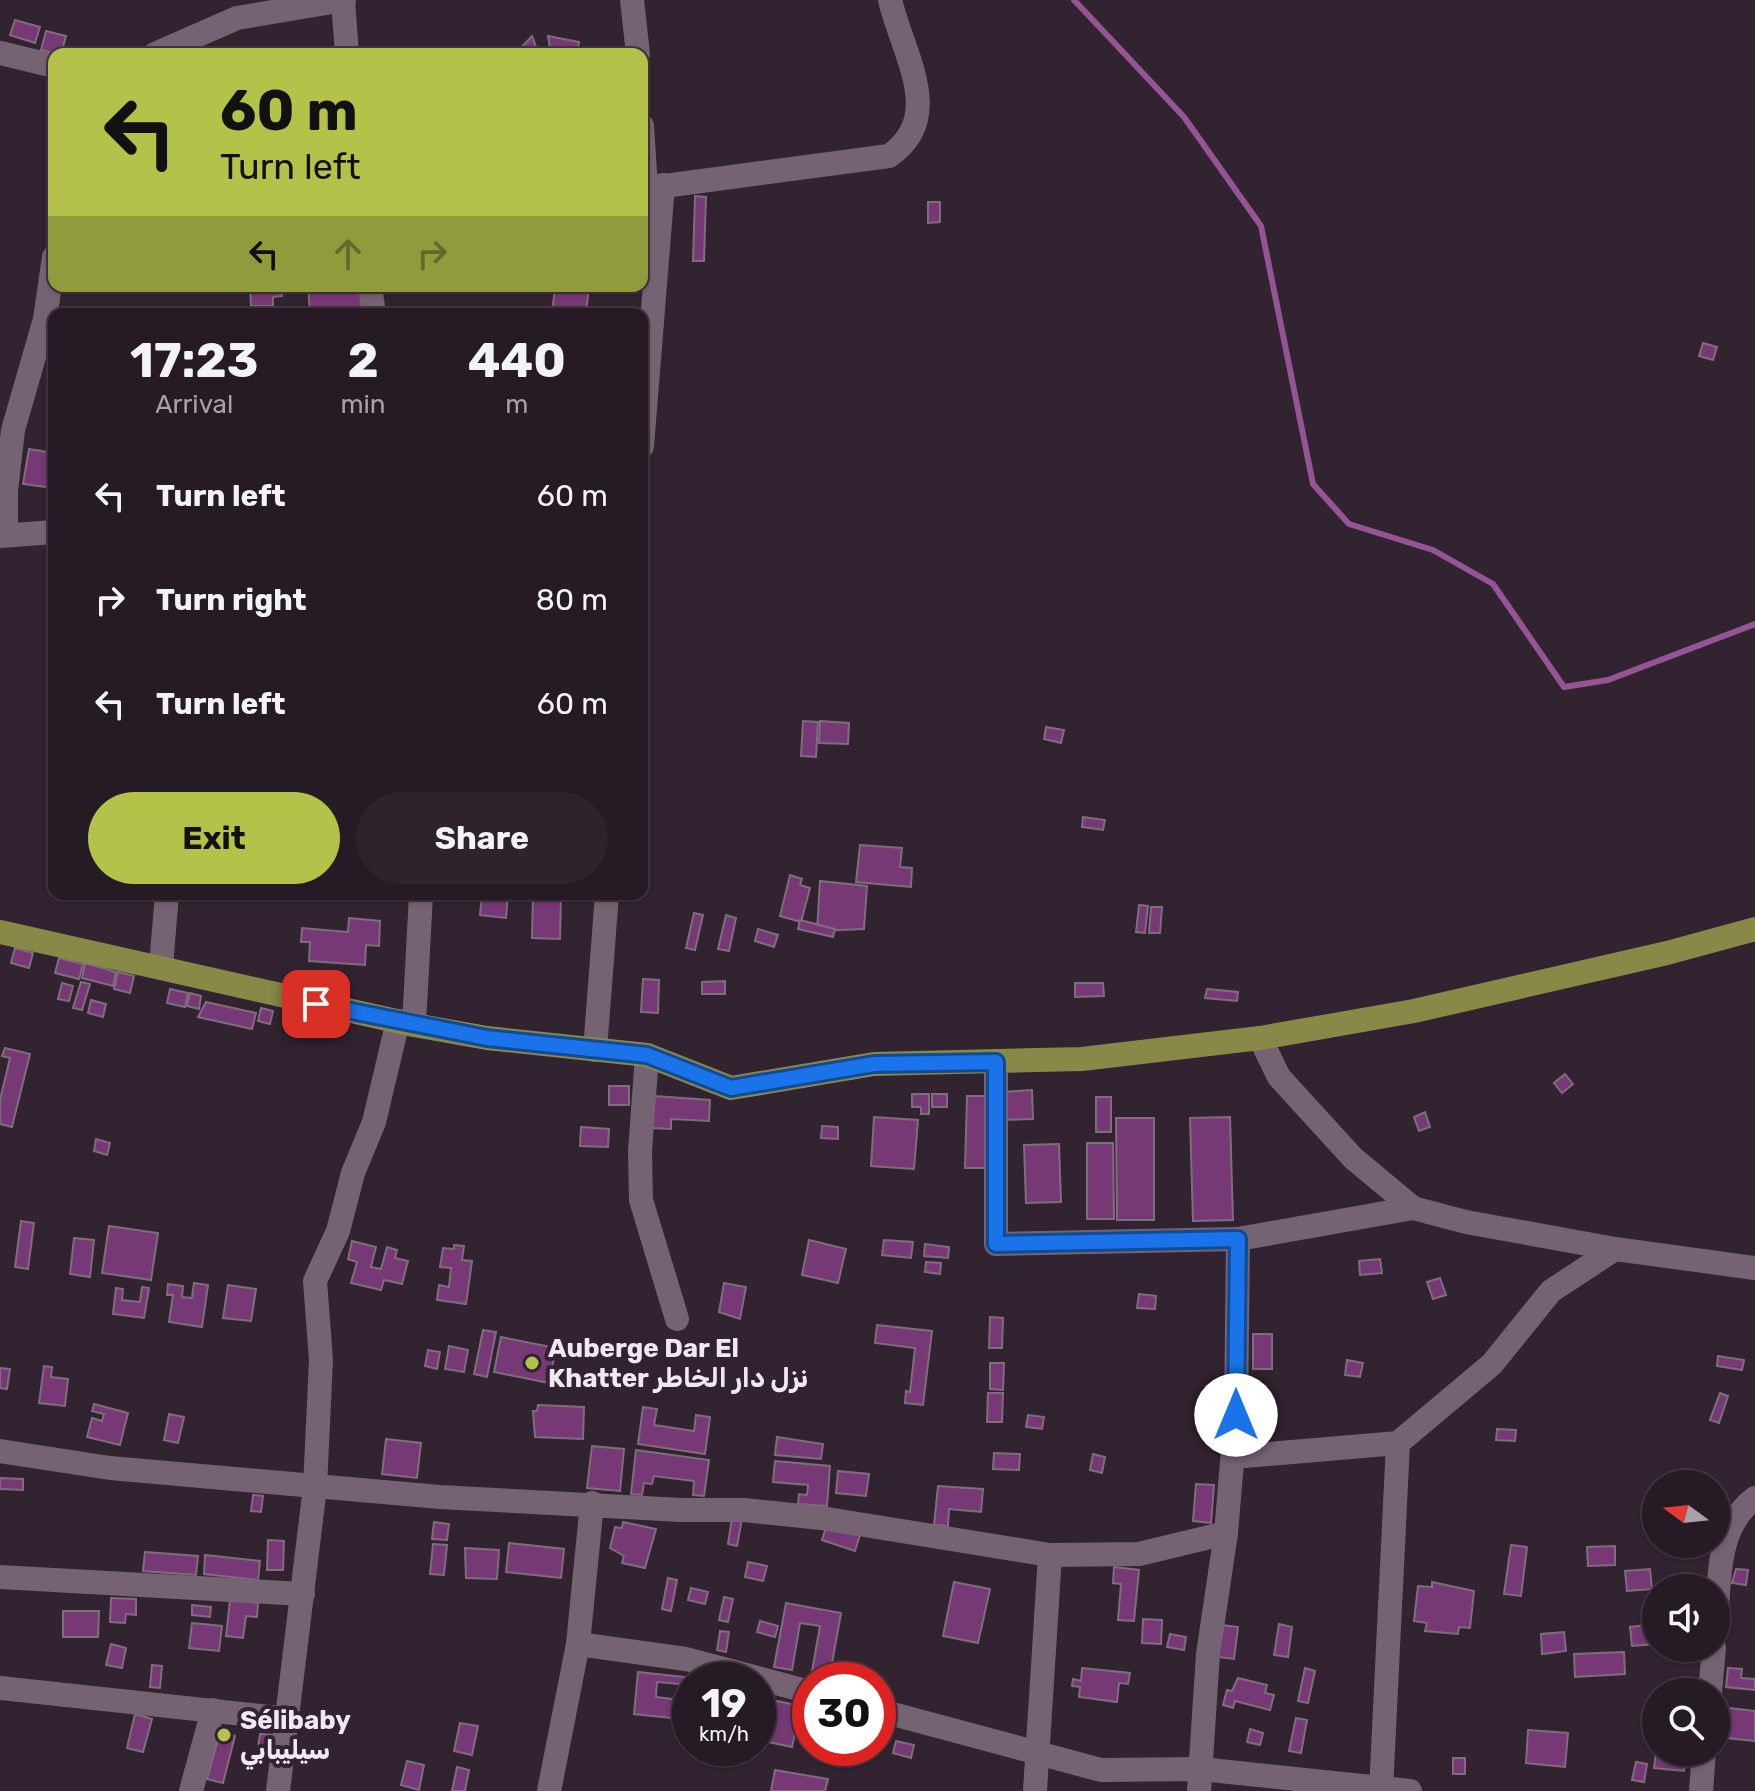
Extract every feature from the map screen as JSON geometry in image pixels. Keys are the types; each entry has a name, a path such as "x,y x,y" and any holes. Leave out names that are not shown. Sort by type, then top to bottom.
{"main road":[{"path":"0,932 406,1023 487,1038 647,1055 731,1088 874,1064 1082,1059 1260,1038 1414,1011 1753,931"}],"street":[{"path":"169,48 237,18 343,0 347,48"},
{"path":"632,0 637,48"},
{"path":"648,252 650,187 889,156 906,144 917,126 920,105 890,0"},
{"path":"0,53 48,65"},
{"path":"48,532 3,536 13,430 45,319 49,292"},
{"path":"161,966 166,900"},
{"path":"278,1791 315,1487 321,1360 315,1281 338,1231 353,1173 374,1122 406,1023 420,900"},
{"path":"595,1050 607,900"},
{"path":"1260,1038 1279,1077 1353,1158 1413,1208"},
{"path":"647,1055 640,1151 641,1200 677,1319"},
{"path":"996,1062 996,1244 1238,1239 1413,1208 1466,1222 1615,1249 1755,1268"},
{"path":"1200,1780 1208,1654 1226,1533 1233,1457 1238,1239"},
{"path":"1233,1457 1398,1443 1492,1364 1551,1291 1615,1249"},
{"path":"1382,1790 1398,1443"},
{"path":"0,1451 110,1468 315,1487 806,1517 1050,1555 1139,1554 1226,1533"},
{"path":"1720,1574 1723,1543 1741,1508 1755,1498"},
{"path":"549,1791 578,1644 592,1503"},
{"path":"1035,1791 1050,1555"},
{"path":"0,1577 303,1594"},
{"path":"578,1644 686,1659 792,1687"},
{"path":"0,1688 288,1719"},
{"path":"191,1791 213,1710"},
{"path":"896,1715 1101,1770 1200,1780 1410,1791"},
{"path":"1701,1791 1703,1766"}],"building":[{"path":"15,20 40,27 35,43 10,35"},
{"path":"46,31 66,36 63,48 41,50"},
{"path":"532,36 537,48 521,48"},
{"path":"548,36 579,42 578,48 550,48"},
{"path":"695,196 706,197 704,261 693,261"},
{"path":"928,202 940,202 940,222 928,223"},
{"path":"250,292 282,292 282,296 273,297 273,306 251,306"},
{"path":"308,292 367,292 368,308 310,308"},
{"path":"554,292 588,292 587,308 553,308"},
{"path":"1703,343 1717,347 1713,360 1699,356"},
{"path":"29,449 48,452 48,487 23,484"},
{"path":"803,721 818,722 816,757 801,756"},
{"path":"820,721 849,723 848,744 819,743"},
{"path":"1046,727 1064,730 1061,743 1044,739"},
{"path":"1083,817 1105,820 1103,830 1082,827"},
{"path":"860,845 902,848 900,867 912,868 911,887 856,882"},
{"path":"790,875 802,879 800,885 810,888 801,922 780,916"},
{"path":"820,881 867,886 864,929 817,931"},
{"path":"481,900 508,900 506,918 480,915"},
{"path":"533,900 561,900 560,939 532,938"},
{"path":"1139,905 1148,906 1145,933 1136,932"},
{"path":"1151,907 1162,907 1160,933 1149,933"},
{"path":"694,913 703,915 695,950 686,948"},
{"path":"726,915 736,918 729,951 718,949"},
{"path":"349,918 380,921 379,946 366,945 365,965 309,961 310,942 301,942 302,928 348,932"},
{"path":"800,920 835,929 833,937 798,929"},
{"path":"758,929 778,935 774,947 755,941"},
{"path":"15,948 33,953 29,968 11,963"},
{"path":"59,958 83,964 79,979 55,973"},
{"path":"85,963 116,972 113,986 82,978"},
{"path":"118,972 134,976 130,993 114,989"},
{"path":"643,979 659,980 658,1013 641,1012"},
{"path":"725,981 725,994 702,994 702,982"},
{"path":"81,982 90,984 82,1010 73,1008"},
{"path":"62,983 73,986 69,1001 58,999"},
{"path":"1075,983 1103,983 1104,996 1075,997"},
{"path":"170,989 188,993 185,1007 167,1003"},
{"path":"1207,989 1238,992 1237,1001 1205,998"},
{"path":"190,993 201,996 199,1009 187,1006"},
{"path":"91,1000 106,1004 103,1017 88,1013"},
{"path":"206,1002 256,1013 252,1029 198,1017"},
{"path":"261,1008 273,1011 270,1024 258,1021"},
{"path":"5,1048 30,1054 12,1127 0,1124 0,1100 10,1058 2,1056"},
{"path":"1565,1074 1573,1084 1562,1093 1554,1083"},
{"path":"609,1086 629,1086 629,1105 609,1105"},
{"path":"1032,1090 1033,1119 1003,1120 1002,1092"},
{"path":"912,1094 929,1094 929,1114 921,1114 921,1107 912,1107"},
{"path":"932,1094 947,1094 947,1107 932,1107"},
{"path":"654,1096 710,1100 709,1121 671,1119 671,1129 651,1128"},
{"path":"967,1096 989,1096 986,1168 965,1168"},
{"path":"1096,1097 1111,1097 1111,1132 1096,1132"},
{"path":"1425,1112 1430,1127 1419,1131 1414,1117"},
{"path":"874,1117 918,1120 914,1169 871,1166"},
{"path":"1230,1117 1233,1220 1193,1221 1190,1118"},
{"path":"1116,1118 1154,1118 1154,1220 1117,1220"},
{"path":"822,1126 838,1127 838,1139 821,1138"},
{"path":"581,1127 609,1129 608,1147 580,1146"},
{"path":"96,1139 110,1143 107,1155 94,1151"},
{"path":"1087,1143 1113,1143 1114,1219 1087,1219"},
{"path":"1059,1144 1061,1202 1026,1203 1024,1145"},
{"path":"21,1221 34,1223 28,1269 15,1267"},
{"path":"109,1226 158,1233 151,1280 102,1273"},
{"path":"74,1238 94,1240 90,1277 70,1274"},
{"path":"809,1240 846,1249 838,1283 802,1275"},
{"path":"884,1240 913,1242 911,1258 882,1255"},
{"path":"352,1241 376,1247 371,1267 381,1269 387,1247 397,1250 395,1258 408,1261 402,1284 384,1280 381,1290 351,1283 357,1262 348,1259"},
{"path":"925,1244 949,1247 948,1258 924,1256"},
{"path":"454,1245 464,1246 462,1260 472,1261 466,1304 437,1300 439,1285 449,1287 451,1268 440,1267 443,1248 454,1249"},
{"path":"1380,1259 1382,1273 1360,1275 1359,1261"},
{"path":"926,1262 941,1263 940,1274 925,1272"},
{"path":"1440,1278 1446,1295 1433,1299 1427,1282"},
{"path":"194,1283 208,1285 202,1327 169,1322 173,1295 167,1295 168,1284 183,1286 182,1297 192,1298"},
{"path":"724,1283 746,1287 740,1319 719,1312"},
{"path":"228,1285 256,1289 251,1321 223,1318"},
{"path":"142,1287 149,1288 144,1318 113,1314 116,1288 123,1289 122,1300 140,1302"},
{"path":"1139,1294 1156,1296 1155,1309 1137,1308"},
{"path":"990,1317 1003,1318 1002,1348 989,1348"},
{"path":"877,1325 932,1331 923,1405 905,1403 906,1391 910,1392 915,1348 875,1343"},
{"path":"483,1330 496,1332 487,1377 474,1374"},
{"path":"1253,1334 1272,1334 1272,1369 1253,1369"},
{"path":"501,1337 556,1348 549,1383 494,1372"},
{"path":"449,1346 468,1350 464,1372 445,1369"},
{"path":"428,1350 440,1352 437,1369 425,1366"},
{"path":"1718,1356 1744,1360 1742,1370 1717,1366"},
{"path":"1347,1360 1363,1363 1360,1377 1345,1375"},
{"path":"990,1363 1004,1363 1003,1390 990,1389"},
{"path":"44,1366 52,1367 51,1377 68,1379 65,1406 39,1403"},
{"path":"0,1368 10,1369 7,1389 0,1388"},
{"path":"988,1393 1003,1393 1002,1422 987,1422"},
{"path":"1720,1393 1728,1396 1719,1423 1710,1420"},
{"path":"94,1404 128,1413 120,1445 87,1437 92,1418 102,1421 104,1414 92,1411"},
{"path":"538,1405 584,1407 583,1439 535,1437 533,1411 537,1411"},
{"path":"643,1407 657,1409 654,1425 694,1431 696,1415 710,1417 705,1454 638,1444"},
{"path":"169,1414 184,1417 178,1443 164,1440"},
{"path":"1028,1415 1044,1417 1042,1429 1026,1427"},
{"path":"1497,1429 1516,1430 1515,1441 1496,1440"},
{"path":"777,1437 823,1444 821,1459 775,1455"},
{"path":"386,1439 421,1443 417,1478 382,1474"},
{"path":"592,1446 624,1449 620,1491 587,1488"},
{"path":"636,1450 709,1460 704,1496 693,1495 694,1481 654,1476 652,1484 644,1483 642,1495 631,1494"},
{"path":"994,1453 1020,1454 1019,1470 993,1469"},
{"path":"1093,1454 1105,1457 1102,1473 1090,1470"},
{"path":"775,1461 830,1466 827,1506 798,1504 799,1494 807,1495 808,1485 773,1482"},
{"path":"838,1471 869,1474 866,1496 836,1493"},
{"path":"0,1478 23,1479 23,1490 0,1489"},
{"path":"1196,1484 1214,1485 1211,1523 1193,1521"},
{"path":"938,1486 983,1489 981,1512 949,1509 948,1526 934,1525"},
{"path":"253,1495 263,1496 261,1512 251,1511"},
{"path":"732,1518 742,1519 737,1546 728,1544"},
{"path":"434,1522 449,1524 447,1540 432,1539"},
{"path":"623,1522 656,1529 645,1568 622,1563 624,1556 610,1548 615,1527 622,1528"},
{"path":"827,1524 860,1535 855,1551 822,1540"},
{"path":"268,1540 284,1541 283,1570 267,1570"},
{"path":"509,1543 564,1549 561,1578 506,1572"},
{"path":"433,1544 447,1545 444,1575 430,1574"},
{"path":"1511,1545 1527,1547 1521,1596 1504,1594"},
{"path":"1615,1546 1615,1565 1588,1566 1587,1547"},
{"path":"465,1548 499,1550 497,1579 466,1578"},
{"path":"145,1552 198,1556 196,1575 143,1571"},
{"path":"205,1555 260,1561 258,1580 204,1574"},
{"path":"748,1562 767,1566 763,1581 745,1577"},
{"path":"1114,1567 1139,1570 1134,1621 1118,1620 1121,1584 1113,1583"},
{"path":"1650,1569 1650,1574 1642,1574 1642,1590 1627,1591 1625,1571"},
{"path":"1736,1569 1748,1570 1746,1585 1732,1583"},
{"path":"668,1578 677,1580 671,1611 662,1609"},
{"path":"954,1582 990,1589 978,1643 943,1636"},
{"path":"1432,1582 1474,1591 1470,1628 1459,1627 1458,1634 1425,1631 1427,1623 1414,1621 1418,1586 1432,1587"},
{"path":"691,1588 708,1592 705,1604 688,1600"},
{"path":"724,1597 733,1599 728,1622 719,1620"},
{"path":"111,1598 136,1599 136,1615 126,1614 125,1623 110,1622"},
{"path":"230,1600 258,1603 257,1617 246,1616 243,1638 226,1636"},
{"path":"786,1603 841,1613 832,1662 814,1662 820,1626 800,1623 792,1670 776,1667"},
{"path":"192,1605 211,1607 210,1617 192,1615"},
{"path":"63,1611 99,1611 98,1637 63,1637"},
{"path":"1143,1619 1162,1620 1161,1644 1142,1643"},
{"path":"760,1621 778,1626 775,1637 757,1632"},
{"path":"192,1623 222,1626 219,1651 189,1648"},
{"path":"1279,1624 1292,1627 1288,1657 1274,1655"},
{"path":"1222,1625 1238,1627 1234,1659 1218,1657"},
{"path":"1642,1626 1642,1645 1632,1646 1630,1627"},
{"path":"720,1631 729,1632 726,1652 717,1650"},
{"path":"1564,1632 1566,1651 1542,1654 1541,1634"},
{"path":"1170,1634 1186,1637 1184,1650 1167,1647"},
{"path":"111,1644 126,1648 122,1668 106,1665"},
{"path":"1624,1652 1625,1674 1575,1677 1574,1654"},
{"path":"152,1665 162,1666 160,1688 150,1687"},
{"path":"1082,1668 1130,1673 1128,1684 1119,1683 1117,1702 1079,1697 1080,1687 1072,1686 1073,1679 1081,1681"},
{"path":"1305,1668 1315,1671 1308,1703 1298,1701"},
{"path":"1728,1668 1742,1669 1741,1678 1755,1679 1755,1690 1730,1687 1730,1678 1727,1678"},
{"path":"638,1672 672,1676 672,1683 657,1682 656,1697 672,1699 672,1718 634,1714"},
{"path":"1238,1678 1267,1685 1265,1693 1274,1695 1270,1710 1235,1701 1233,1708 1223,1705 1227,1690 1232,1691"},
{"path":"777,1701 792,1704 792,1747 776,1744"},
{"path":"1730,1708 1755,1711 1755,1741 1730,1738"},
{"path":"135,1714 152,1719 143,1752 127,1748"},
{"path":"1296,1718 1307,1720 1301,1753 1289,1751"},
{"path":"460,1723 478,1726 472,1755 454,1751"},
{"path":"1250,1729 1263,1733 1260,1745 1247,1742"},
{"path":"1528,1730 1568,1733 1565,1767 1526,1763"},
{"path":"220,1732 235,1736 223,1783 207,1779"},
{"path":"260,1734 274,1735 272,1748 258,1747"},
{"path":"896,1741 914,1745 911,1758 896,1754"},
{"path":"1453,1758 1465,1758 1465,1774 1453,1774"},
{"path":"407,1761 424,1765 419,1790 401,1785"},
{"path":"1636,1762 1647,1766 1644,1782 1632,1780"},
{"path":"1654,1766 1685,1766 1684,1771"},
{"path":"457,1767 469,1770 465,1791 452,1791"},
{"path":"775,1770 828,1779 825,1791 771,1791"}],"waterway":[{"path":"1074,0 1184,117 1261,226 1313,484 1349,524 1433,550 1493,584 1564,687 1608,680 1755,624"}],"place":[{"name":"Auberge Dar El Khatter نزل دار الخاطر","path":"532,1363"},
{"name":"Sélibaby سيليبابي","path":"224,1735"}],"route":[{"path":"316,1004 487,1038 647,1055 731,1088 874,1064 996,1062 996,1244 1238,1239 1236,1415"}]}
